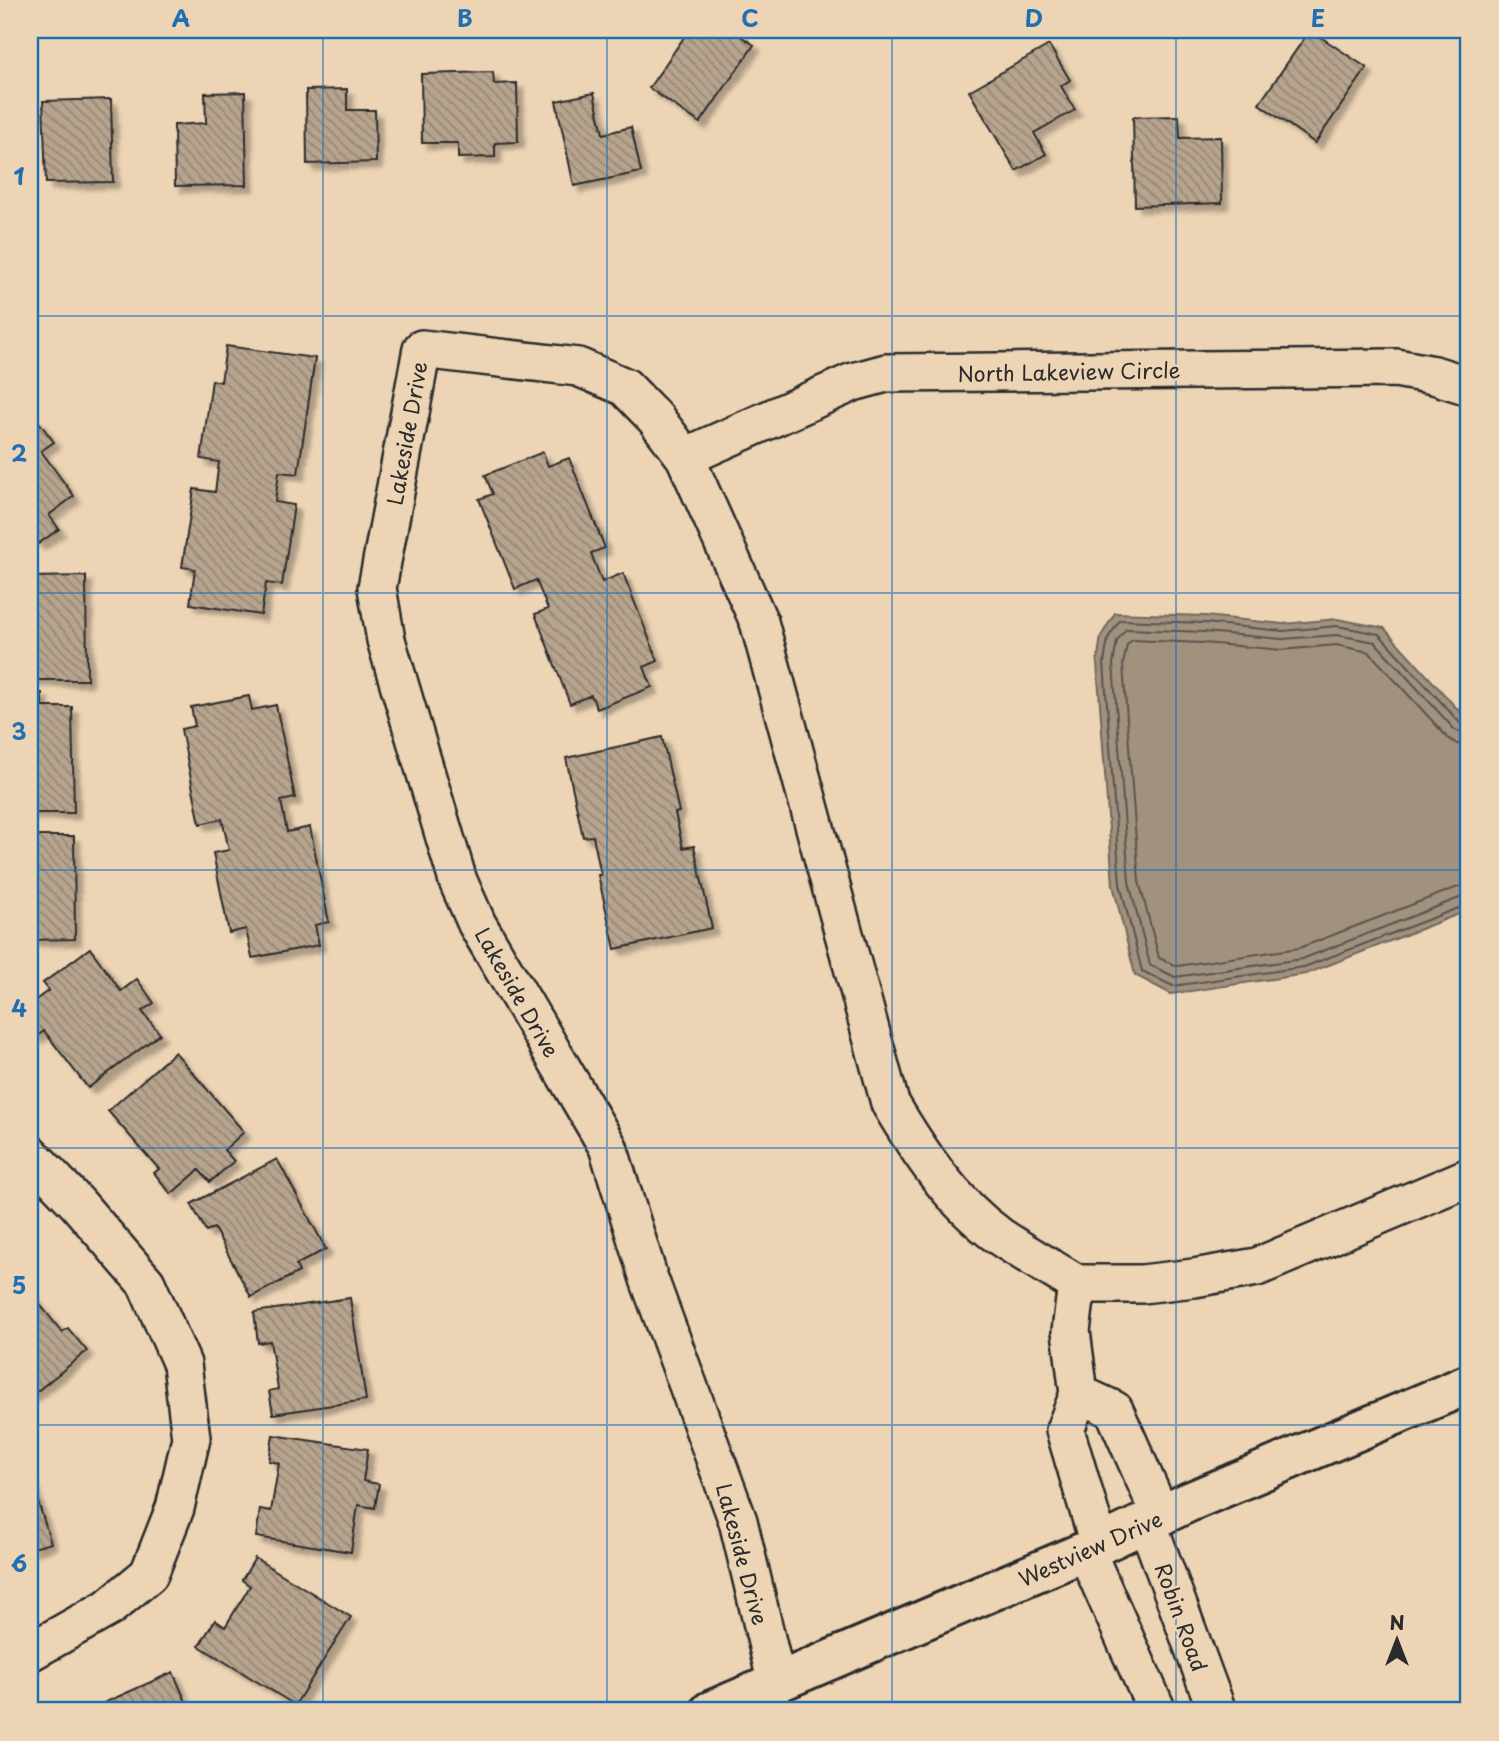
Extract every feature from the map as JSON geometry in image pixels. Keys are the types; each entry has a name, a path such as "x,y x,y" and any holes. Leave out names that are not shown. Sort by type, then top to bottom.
{"street":[{"name":"Lakeside Drive","path":"777,1684 738,1521 649,1279 608,1147 477,924 458,881 386,640 377,588 422,349 578,367 625,387 656,419 685,457 759,622 890,1103 920,1153 955,1195 998,1235 1077,1284"},
{"name":"North Lakeview Circle","path":"685,457 853,382 886,373 1396,368 1434,375 1469,386"},
{"path":"30,1154 77,1203 146,1283 183,1364 191,1438 176,1508 149,1574 108,1608 30,1652"},
{"path":"1157,1711 1092,1548 1065,1430 1079,1394 1071,1331 1077,1284 1142,1284 1257,1267 1469,1177"},
{"name":"Westview Drive","path":"710,1711 1469,1384"},
{"path":"1079,1394 1114,1410 1154,1519"},
{"name":"Robin Road","path":"1154,1519 1217,1711"}],"water":[{"path":"1115,613 1205,616 1283,624 1337,619 1384,628 1469,722 1469,910 1306,974 1171,994 1135,975 1113,885 1097,663 1101,636"}],"building":[{"path":"689,30 732,30 754,45 700,123 649,88"},
{"path":"1310,30 1367,68 1315,143 1259,104"},
{"path":"1049,45 1070,80 1061,86 1075,110 1034,133 1046,154 1016,171 969,91"},
{"path":"493,72 494,84 517,83 518,142 495,143 495,157 458,158 458,143 422,143 421,74"},
{"path":"347,89 347,110 375,110 376,162 307,164 306,90"},
{"path":"245,92 247,185 175,186 174,125 206,123 205,93"},
{"path":"594,93 603,134 631,127 641,172 574,186 556,101"},
{"path":"111,99 113,182 46,183 43,101"},
{"path":"1179,116 1180,138 1221,137 1222,203 1135,206 1133,117"},
{"path":"226,346 315,358 298,474 279,472 275,502 294,505 282,585 266,583 261,615 190,604 195,569 182,567 194,489 215,492 219,462 201,459 212,380 221,382"},
{"path":"36,418 54,442 41,451 74,496 49,515 59,529 38,544 30,532 30,423"},
{"path":"543,452 548,466 569,458 605,548 591,553 602,582 623,573 658,661 644,667 652,687 597,709 591,695 570,704 535,614 548,609 536,580 515,589 479,499 493,494 485,475"},
{"path":"86,576 87,680 30,680 30,577"},
{"path":"30,693 42,693 42,707 72,707 74,813 30,813"},
{"path":"249,696 252,710 276,705 295,798 281,801 287,832 310,827 329,922 315,925 319,945 252,958 246,929 229,933 213,853 229,850 222,819 200,824 181,729 195,726 191,707"},
{"path":"662,737 679,812 675,813 683,848 694,846 712,928 615,949 598,875 601,875 593,836 583,837 566,758"},
{"path":"30,836 74,836 75,939 30,940"},
{"path":"90,948 121,991 137,979 154,1003 142,1011 160,1034 88,1088 44,1031 36,1037 30,1028 30,1004 49,990 43,983"},
{"path":"175,1052 244,1132 224,1150 234,1161 210,1182 199,1170 171,1194 154,1173 159,1169 108,1111"},
{"path":"277,1159 326,1249 296,1265 299,1272 251,1297 214,1228 206,1231 191,1204"},
{"path":"30,1292 62,1332 68,1328 87,1351 30,1397"},
{"path":"350,1298 366,1400 273,1414 269,1391 278,1389 270,1341 258,1343 254,1312"},
{"path":"273,1435 368,1449 363,1481 379,1484 375,1508 358,1505 351,1552 256,1537 260,1509 271,1511 279,1463 269,1461"},
{"path":"30,1476 51,1543 30,1549"},
{"path":"255,1558 351,1617 295,1705 199,1646 215,1620 225,1627 250,1586 242,1580"},
{"path":"173,1672 190,1711 86,1711"}]}
